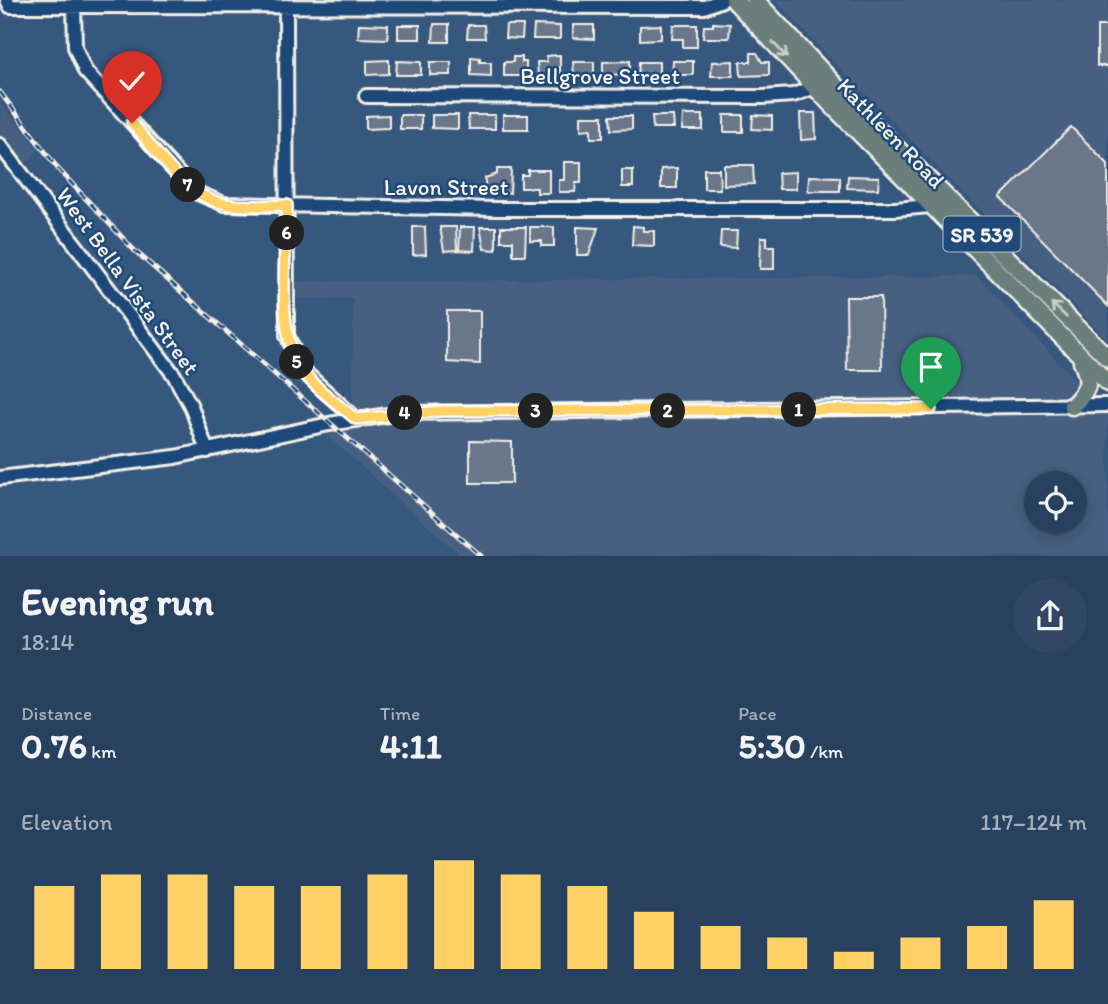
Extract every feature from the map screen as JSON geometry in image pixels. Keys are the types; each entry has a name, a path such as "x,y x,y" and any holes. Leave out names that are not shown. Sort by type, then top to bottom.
{"main road":[{"name":"Kathleen Road","path":"734,0 1108,358"},
{"name":"Kathleen Road","path":"755,0 823,84 930,206 1108,383"},
{"path":"1072,406 1085,393 1089,380 1079,354"}],"street":[{"path":"8,3 705,7 722,0"},
{"path":"290,4 286,311 290,347 310,381 356,419"},
{"name":"Lavon Street","path":"74,5 75,47 85,71 195,192 224,204 497,209 895,209 930,206"},
{"name":"Bellgrove Street","path":"366,96 763,97 793,95 823,84"},
{"name":"West Bella Vista Street","path":"0,145 174,375 191,406 207,451"},
{"path":"0,478 207,451 356,419 442,411 1108,405"}],"shaded area":[{"path":"775,0 1108,0 1108,340 825,53"},
{"path":"0,103 39,150 23,167 0,137"},
{"path":"977,276 1083,388 1071,401 442,406 357,413 353,410 353,298 290,299 291,282"},
{"path":"1105,410 1108,413 1108,556 461,556 322,431 402,418"}],"building":[{"path":"713,23 730,24 729,38 703,38 704,26 713,26"},
{"path":"359,24 388,25 388,39 358,38"},
{"path":"434,24 449,24 449,42 433,42"},
{"path":"398,25 420,25 420,39 398,39"},
{"path":"468,25 484,25 485,38 467,38"},
{"path":"506,25 523,25 522,39 505,38"},
{"path":"534,25 560,26 560,39 533,39"},
{"path":"573,25 594,25 594,39 573,38"},
{"path":"661,25 661,39 640,40 640,26"},
{"path":"673,25 697,25 697,47 683,47 683,39 672,39"},
{"path":"1097,26 1108,26 1108,66 1097,66"},
{"path":"751,53 757,53 762,62 769,62 769,75 741,76 740,62 751,62"},
{"path":"560,55 560,75 538,76 537,62 547,62 546,56"},
{"path":"471,57 480,58 480,62 491,62 491,76 471,75"},
{"path":"513,57 522,57 522,62 526,62 526,76 504,76 504,62 513,62"},
{"path":"389,60 389,74 367,75 367,61"},
{"path":"397,61 421,62 421,75 396,75"},
{"path":"630,61 630,74 603,75 603,62"},
{"path":"673,61 693,61 693,75 672,75"},
{"path":"733,61 733,76 711,76 712,62"},
{"path":"430,62 451,62 451,75 430,75"},
{"path":"573,62 594,62 594,75 574,75"},
{"path":"639,62 659,62 659,75 638,75"},
{"path":"800,113 815,113 816,139 801,140"},
{"path":"389,115 389,128 366,129 366,116"},
{"path":"400,115 421,115 421,129 400,129"},
{"path":"432,115 458,115 458,129 432,128"},
{"path":"468,115 495,115 495,129 469,129"},
{"path":"503,115 528,115 528,129 503,129"},
{"path":"683,115 703,115 703,130 682,130"},
{"path":"724,115 743,115 743,132 724,132"},
{"path":"753,115 772,116 772,130 752,129"},
{"path":"581,116 603,116 603,138 591,138 591,129 581,130"},
{"path":"610,116 632,116 632,129 611,130"},
{"path":"652,116 673,116 674,128 653,128"},
{"path":"1071,127 1108,164 1108,306 1000,197"},
{"path":"564,162 581,162 581,183 576,183 575,192 559,192 559,180 564,180"},
{"path":"724,165 753,165 754,184 724,185"},
{"path":"677,168 677,188 661,188 661,169"},
{"path":"497,169 511,169 510,193 485,190 485,178 497,174"},
{"path":"704,169 719,169 720,189 704,189"},
{"path":"528,170 549,170 549,193 537,193 537,188 521,188 521,175 528,175"},
{"path":"622,170 633,170 633,187 622,187"},
{"path":"796,172 796,189 779,189 778,173"},
{"path":"809,176 840,177 840,191 808,191"},
{"path":"848,176 879,177 878,189 847,188"},
{"path":"633,226 643,227 643,231 654,231 654,246 632,245"},
{"path":"413,227 425,227 426,254 413,255"},
{"path":"440,227 456,227 457,250 444,251"},
{"path":"460,227 475,227 474,251 459,250"},
{"path":"480,227 496,227 496,250 484,249"},
{"path":"501,227 526,227 525,255 513,255 513,241 501,241"},
{"path":"530,227 554,227 554,246 542,246 542,241 530,241"},
{"path":"577,227 598,228 589,255 577,255"},
{"path":"721,231 737,231 736,248 720,247"},
{"path":"761,237 767,237 767,246 774,246 774,269 760,269"},
{"path":"846,297 881,297 882,370 847,370"},
{"path":"447,311 480,311 480,364 447,362"},
{"path":"470,441 512,442 512,483 470,483"}],"railway":[{"path":"0,92 59,170 134,250 481,556"}],"route":[{"path":"132,123 181,178 207,199 224,204 287,205 286,311 290,347 310,381 356,419 442,411 931,409"}]}
